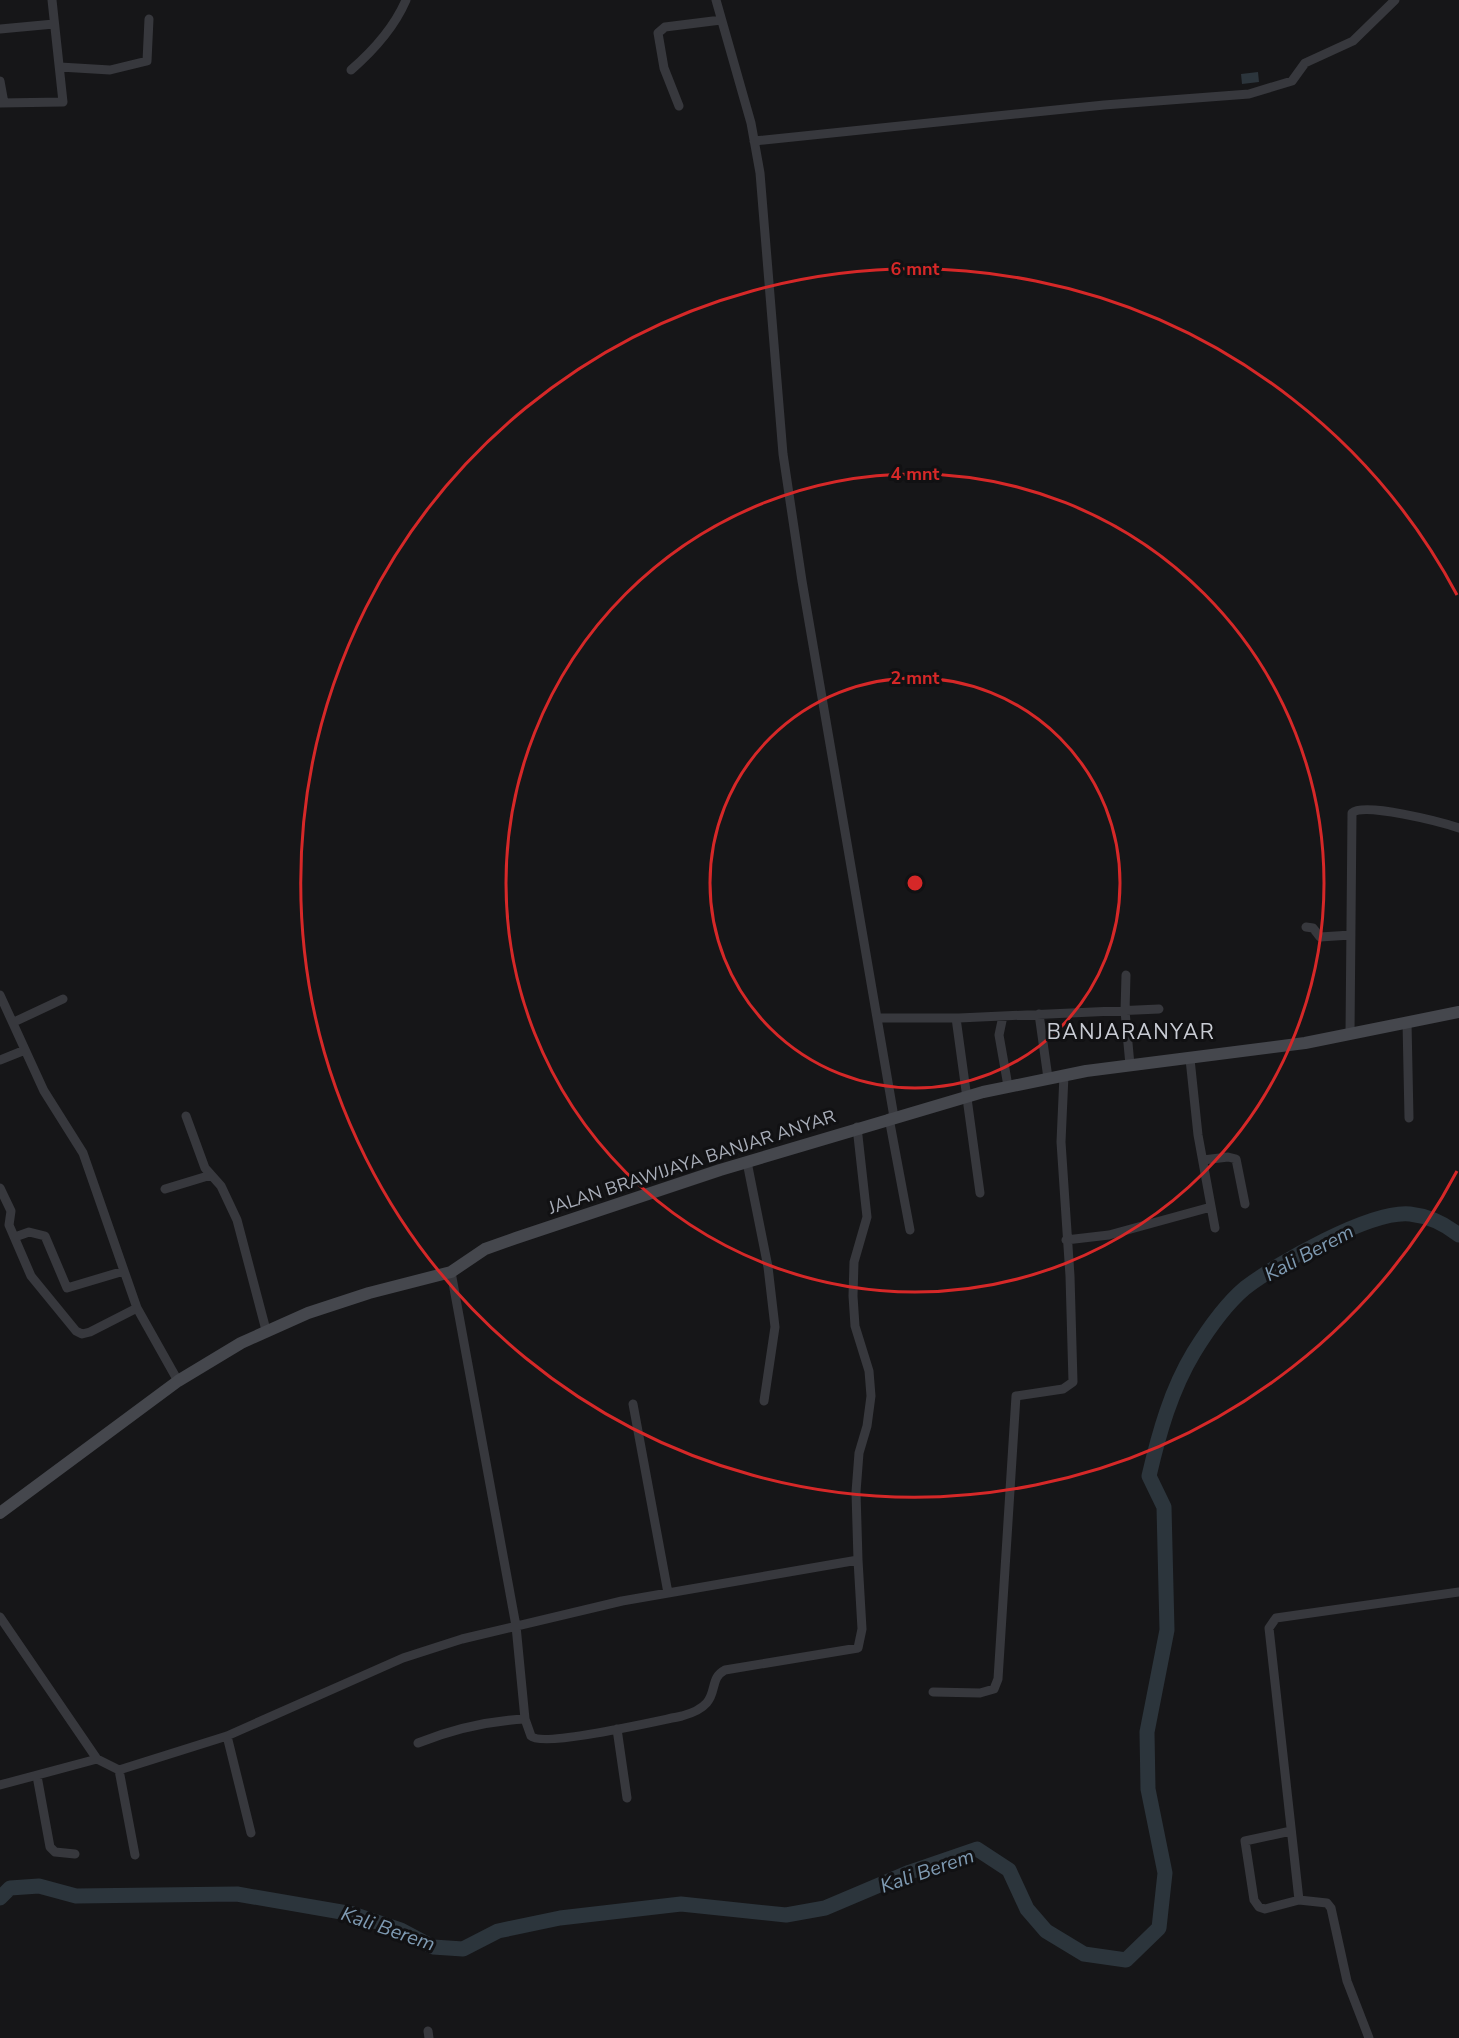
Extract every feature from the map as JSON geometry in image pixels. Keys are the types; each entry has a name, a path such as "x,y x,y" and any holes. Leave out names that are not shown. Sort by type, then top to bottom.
{"street":[{"path":"0,81 2,103 63,102 52,0"},
{"path":"351,70 370,54 391,28 406,0"},
{"path":"716,0 754,141 760,173 783,454 802,581 878,1018 910,1230"},
{"path":"754,141 1104,105 1249,94 1292,81 1305,63 1353,41 1395,0"},
{"path":"60,68 110,70 147,61 149,19"},
{"path":"679,106 664,68 658,33 665,27 721,20"},
{"path":"0,29 54,24"},
{"path":"1350,1034 1352,813 1363,808 1423,818 1459,828"},
{"path":"1306,927 1313,928 1320,937 1351,935"},
{"path":"1126,975 1125,1011 1130,1065"},
{"path":"0,995 44,1091 83,1154 137,1308 149,1334 178,1381"},
{"path":"14,1022 63,999"},
{"path":"878,1018 956,1018 1159,1009"},
{"name":"JALAN BRAWIJAYA BANJAR ANYAR","path":"0,1513 178,1381 266,1330 369,1293 451,1272 485,1249 857,1127 1008,1086 1064,1075 1190,1059 1350,1034 1459,1012"},
{"path":"1039,1014 1048,1078"},
{"path":"1003,1016 999,1035 1008,1086"},
{"path":"956,1018 960,1062 968,1096 980,1193"},
{"path":"1407,1022 1409,1118"},
{"path":"0,1060 25,1050"},
{"path":"1190,1059 1203,1160 1215,1228"},
{"path":"933,1692 980,1693 994,1689 998,1679 1016,1396 1063,1389 1073,1382 1070,1276 1060,1142 1064,1075"},
{"path":"186,1116 205,1168 221,1186 237,1220 266,1330"},
{"path":"451,1272 516,1626 525,1719 531,1736 538,1740 617,1729 700,1710 708,1704 718,1674 725,1670 858,1648 862,1629 856,1492 859,1453 870,1409 871,1388 869,1371 855,1326 853,1296 854,1262 867,1217 857,1127"},
{"path":"1203,1160 1228,1157 1236,1159 1245,1204"},
{"path":"747,1162 768,1268 775,1327 764,1401"},
{"path":"165,1190 211,1176"},
{"path":"0,1188 11,1211 9,1225 38,1287 76,1331 90,1332 137,1308"},
{"path":"1066,1240 1109,1235 1211,1207"},
{"path":"15,1237 29,1232 46,1237 67,1288 124,1271"},
{"path":"633,1404 668,1593"},
{"path":"0,1617 96,1759 119,1770 227,1736 403,1658 516,1626 668,1593 858,1560"},
{"path":"1299,1900 1269,1628 1271,1621 1276,1618 1459,1592"},
{"path":"417,1743 455,1728 525,1719"},
{"path":"617,1729 627,1798"},
{"path":"227,1736 251,1833"},
{"path":"0,1785 96,1759"},
{"path":"119,1770 135,1855"},
{"path":"37,1776 50,1847 55,1852 75,1854"},
{"path":"1291,1832 1248,1839 1244,1843 1254,1899 1259,1907 1265,1909 1299,1900 1327,1903 1331,1908 1347,1981 1369,2038"}],"shaded area":[{"path":"1258,72 1259,82 1242,84 1241,74"}],"waterway":[{"name":"Kali Berem","path":"0,1898 10,1888 39,1886 76,1896 237,1894 353,1914 401,1930 433,1947 463,1949 498,1931 560,1918 681,1904 786,1915 825,1908 910,1872 977,1849 1009,1870 1027,1909 1046,1931 1084,1954 1126,1960 1159,1928 1165,1873 1148,1789 1147,1732 1167,1630 1164,1507 1149,1476 1162,1428 1179,1381 1199,1344 1217,1318 1245,1288 1324,1240 1372,1220 1410,1214 1442,1224 1459,1235"}],"district":[{"name":"BANJARANYAR","path":"1131,1032"}]}
